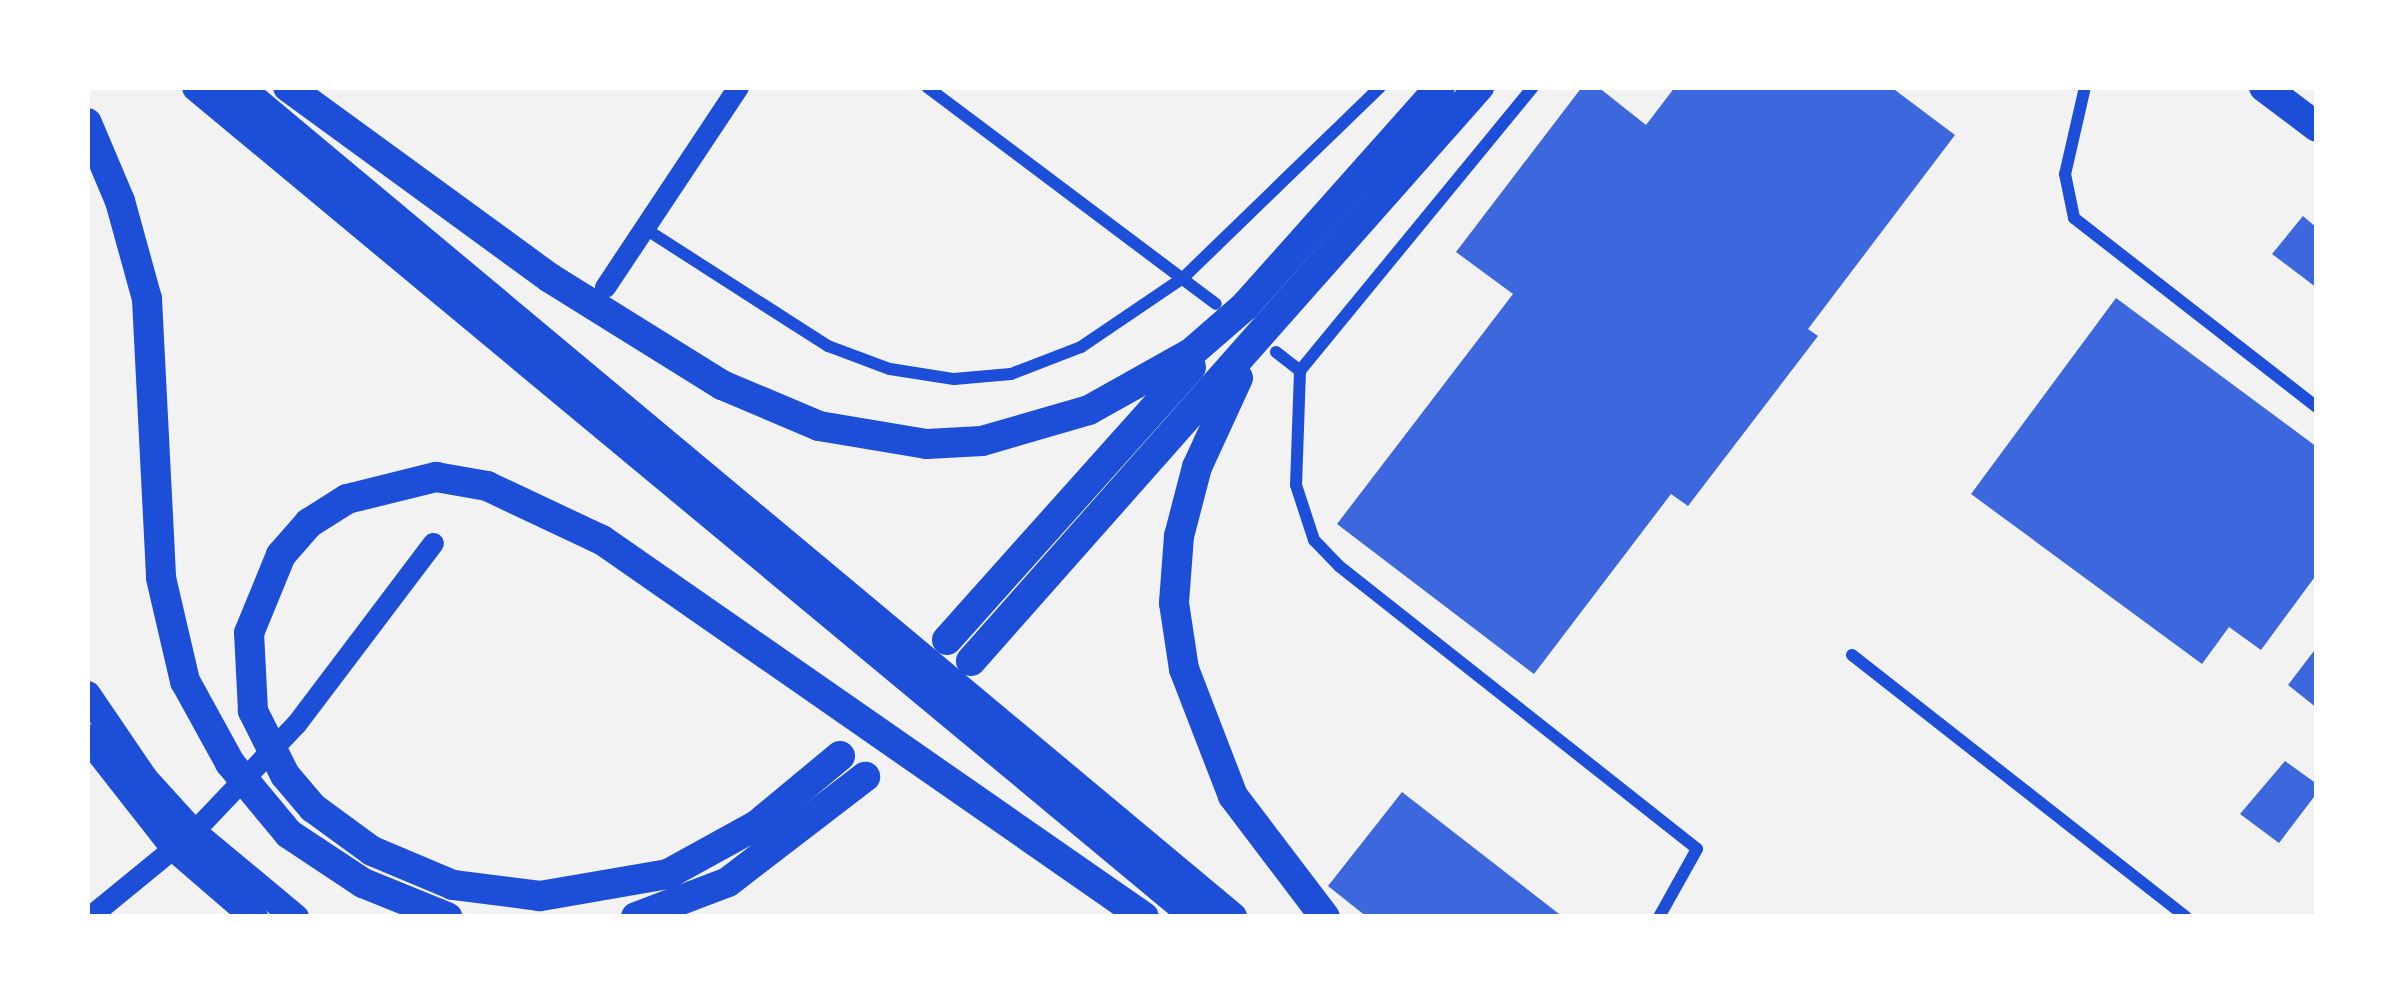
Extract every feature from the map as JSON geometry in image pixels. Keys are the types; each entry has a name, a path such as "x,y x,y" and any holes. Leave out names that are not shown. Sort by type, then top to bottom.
{"highway":[{"path":"197,87 1195,906 1232,917"},
{"path":"238,87 1195,906"},
{"path":"288,87 676,359 770,407 872,439 982,441 1089,410 1251,322"},
{"path":"1325,917 1277,860 1233,796 1204,735 1174,603 1196,467 1251,322 1440,87"},
{"path":"959,650 1251,322 1479,87"},
{"path":"2264,87 2317,127"},
{"path":"87,123 121,201 147,298 161,578 185,680 208,728 290,834 363,883 447,917"},
{"path":"840,757 711,854 668,874 585,894 453,885 372,851 313,808 285,776 254,711 249,633 260,593 309,523 393,483 436,477 488,486 602,541 1144,917"},
{"path":"87,694 183,840 295,917"},
{"path":"87,737 254,917"},
{"path":"636,917 728,882 865,777"}],"street":[{"path":"604,287 738,87"},
{"path":"927,87 1183,278 1251,322 1300,371"},
{"path":"644,228 828,346 890,369 954,379 1011,374 1081,347 1183,278 1381,87"},
{"path":"1533,87 1300,371 1296,485 1314,540 1697,849 1659,917"},
{"path":"2085,87 2065,174 2074,218 2317,407"},
{"path":"88,917 183,840 351,659 434,543"},
{"path":"1852,655 2186,917"}],"building":[{"path":"1582,87 1598,87 1646,125 1675,87 1891,87 1955,135 1808,329 1818,336 1688,506 1671,494 1534,674 1337,524 1513,294 1456,252"},
{"path":"2303,216 2317,228 2317,288 2272,254"},
{"path":"2116,298 2317,447 2317,574 2261,650 2229,627 2202,664 1971,494"},
{"path":"2317,647 2317,708 2288,685"},
{"path":"2285,761 2317,784 2317,793 2279,843 2240,814"},
{"path":"1402,792 1563,917 1367,917 1328,886"}]}
